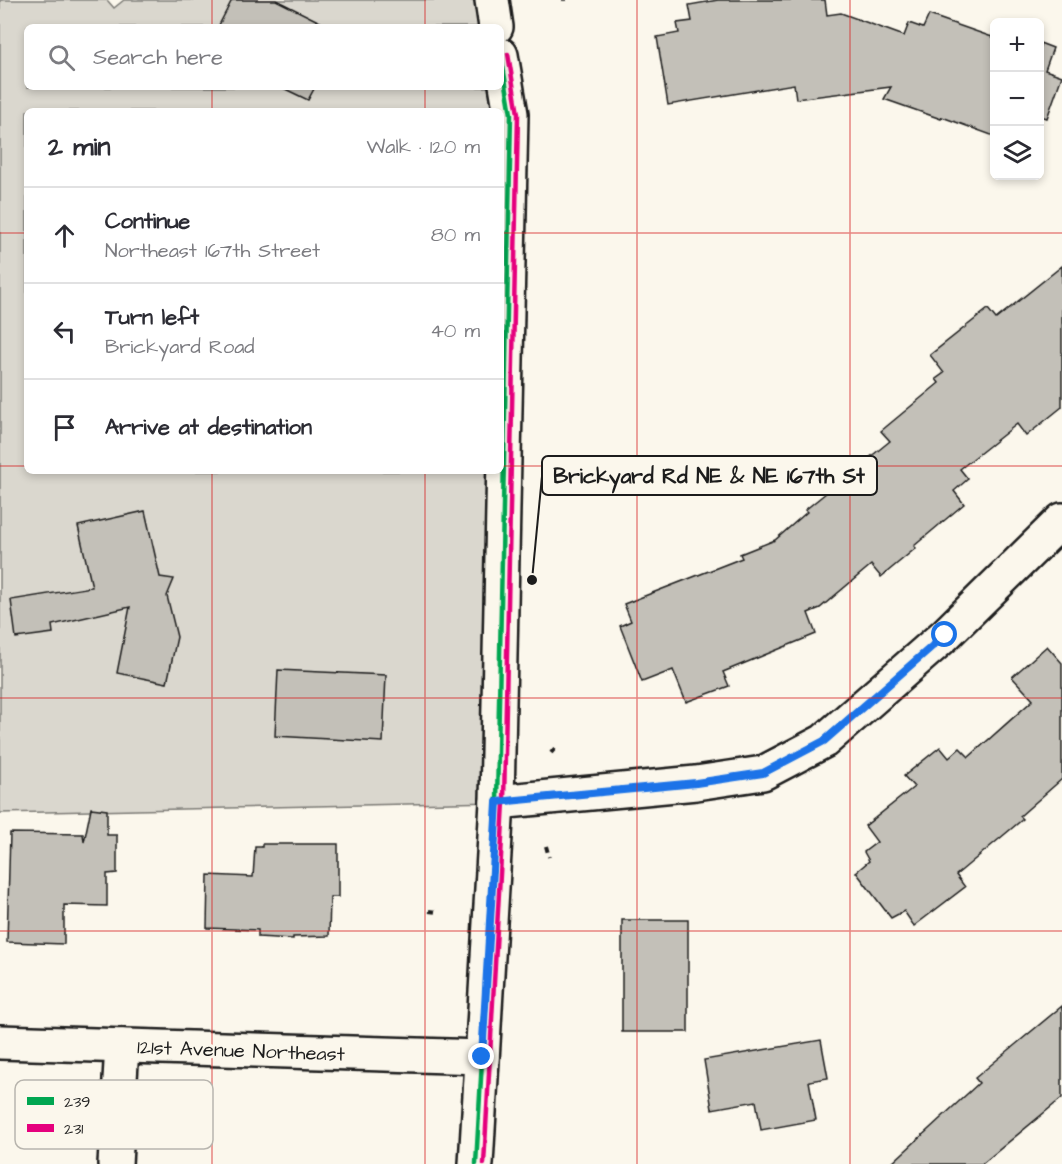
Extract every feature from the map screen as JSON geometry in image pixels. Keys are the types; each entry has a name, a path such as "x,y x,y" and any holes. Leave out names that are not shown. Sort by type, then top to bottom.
{"street":[{"path":"492,0 496,24"},
{"path":"504,75 510,114 504,432"},
{"path":"476,1164 497,802 503,474"},
{"path":"497,802 696,783 763,773 824,741 945,635 1062,520"},
{"name":"121st Avenue Northeast","path":"0,1041 482,1057"},
{"path":"120,1080 122,1046"},
{"path":"115,1164 116,1149"}],"path":[{"path":"551,753 556,747"},
{"path":"546,846 549,856"},
{"path":"429,911 437,912"}],"shaded area":[{"path":"0,0 107,0 114,8 124,0 492,0 496,24 24,24 24,90 504,90 504,63 514,115 497,802 0,813"}],"building":[{"path":"232,0 276,0 324,24 220,24"},
{"path":"718,0 825,0 827,15 841,13 904,36 909,23 923,28 929,15 990,36 990,135 884,99 891,87 796,99 794,84 668,105 657,37 679,33 677,23 692,21 689,5"},
{"path":"1044,45 1053,48 1045,70 1062,76 1047,118 1044,117"},
{"path":"287,90 313,90 308,100"},
{"path":"1062,266 1062,407 1026,436 1017,424 960,469 968,479 954,491 964,504 881,577 871,565 820,608 808,613 816,634 723,672 729,686 686,702 673,670 642,682 620,626 631,621 624,604 742,558 740,554 775,540 807,512 805,510 890,441 881,431 939,383 936,379 944,373 930,355 988,309 996,319"},
{"path":"145,511 160,577 174,579 167,596 177,637 167,683 117,673 130,607 52,625 53,633 16,638 11,600 92,587 78,526"},
{"path":"1047,646 1062,663 1062,779 1020,816 1023,819 956,875 965,887 914,926 904,911 891,918 856,872 869,861 864,852 877,842 865,826 914,787 904,776 940,747 949,758 960,748 969,757 1033,700 1012,677"},
{"path":"278,670 386,675 383,742 275,736"},
{"path":"91,808 107,810 107,835 117,835 117,873 107,874 107,906 64,905 64,944 7,942 10,833 83,834 84,842"},
{"path":"262,844 338,844 338,897 330,897 329,936 293,937 293,939 258,937 258,930 207,928 208,875 253,877 255,847 262,847"},
{"path":"622,920 688,920 688,1032 622,1032"},
{"path":"1062,1006 1062,1098 982,1164 891,1164 979,1083 975,1078"},
{"path":"821,1040 828,1078 809,1081 816,1120 761,1130 756,1101 712,1109 704,1060"}],"transit line":[{"name":"231","path":"484,1164 504,802 518,114 508,54"},
{"name":"239","path":"504,73 511,114 504,458"},
{"name":"239","path":"476,1164 497,802 504,474"}],"place":[{"name":"Brickyard Rd NE & NE 167th St","path":"532,580"}],"route":[{"path":"482,1057 497,802 696,783 763,773 824,741 945,635"}]}
